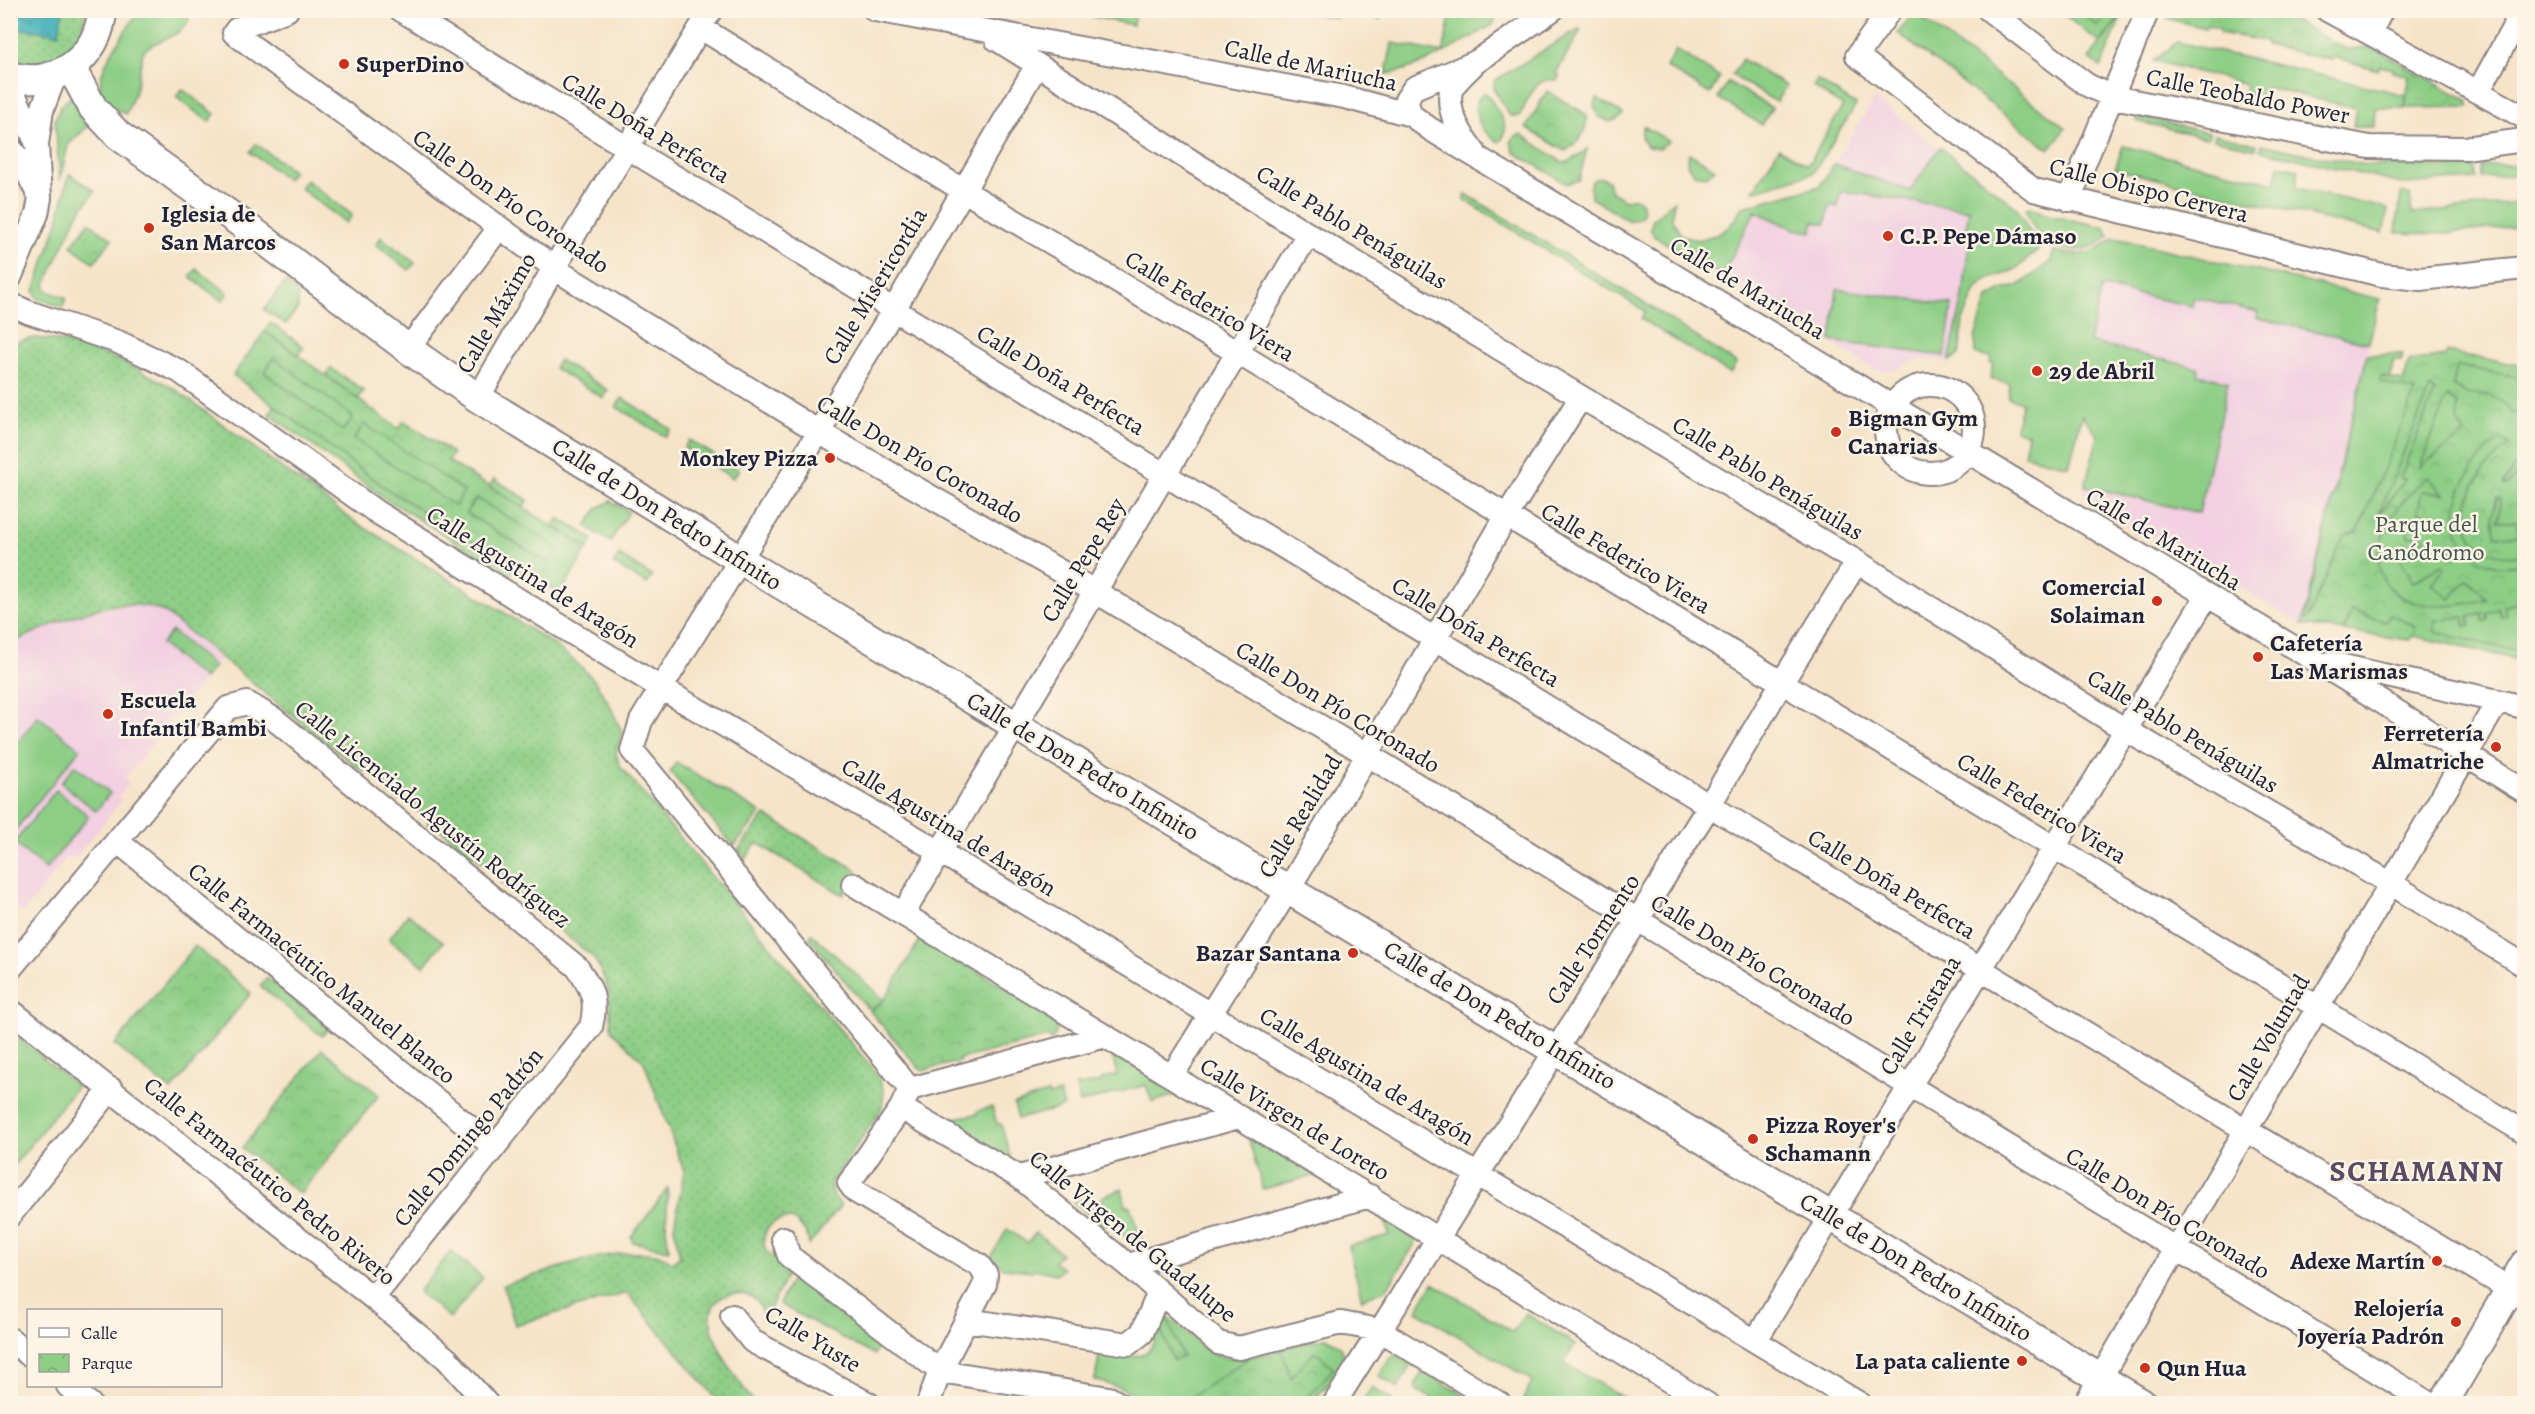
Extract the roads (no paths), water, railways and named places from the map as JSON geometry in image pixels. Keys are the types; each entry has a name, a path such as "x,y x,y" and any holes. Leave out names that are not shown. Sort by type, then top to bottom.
{"street":[{"path":"10,76 37,80 63,72 86,54 99,24 121,10"},
{"name":"Calle Don Pío Coronado","path":"287,10 237,29 234,33 554,268 819,431 1096,592 1368,756 2430,1404"},
{"name":"Calle Doña Perfecta","path":"401,10 893,311 1166,474 1436,640 2517,1294"},
{"name":"Calle de Mariucha","path":"875,10 987,33 1144,59 1344,97 1411,115 1430,129 1892,405 2206,597 2313,659 2524,791"},
{"path":"1451,105 1445,111 1434,115 1411,115 1406,100 1414,88 1476,62 1552,10"},
{"name":"Calle Obispo Cervera","path":"1890,10 1857,56 2034,190 2382,275 2420,279 2524,268"},
{"name":"Calle Teobaldo Power","path":"1989,10 2087,85 2113,97 2369,147 2465,148 2524,140"},
{"path":"2069,200 2148,10"},
{"path":"2327,10 2524,117"},
{"path":"2370,33 2382,10"},
{"path":"2478,92 2523,10"},
{"name":"Calle Máximo","path":"478,398 554,268 706,19"},
{"name":"Calle Federico Viera","path":"706,19 963,191 1238,353 1780,684 2055,847 2524,1132"},
{"name":"Calle Pablo Penáguilas","path":"987,33 1308,234 1857,562 2124,729 2390,883 2524,965"},
{"path":"1476,62 1453,87 1451,105 1457,125 1467,144 1480,158"},
{"name":"Calle Misericordia","path":"905,1099 632,750 641,721 893,311 1037,65"},
{"path":"10,278 37,214 40,198 37,144 42,110 63,72"},
{"name":"Calle de Don Pedro Infinito","path":"63,72 118,135 478,398 1015,725 2143,1404"},
{"path":"10,85 37,144"},
{"path":"10,148 23,164 40,198"},
{"path":"408,349 499,228"},
{"name":"Calle Pepe Rey","path":"903,914 1308,234"},
{"name":"Calle Agustina de Aragón","path":"10,304 92,333 179,371 375,511 661,688 1210,1013 1860,1404"},
{"path":"1930,384 1952,391 1968,407 1973,421 1973,436 1968,451 1953,465 1934,473 1920,472 1907,466 1896,458 1889,446 1886,432 1887,418 1892,405 1902,394 1915,387 1930,384"},
{"name":"Calle Realidad","path":"1172,1076 1289,888 1506,517 1581,397"},
{"name":"Calle Tormento","path":"1334,1404 1555,1049 1710,806 1780,684 1857,562"},
{"name":"Calle Tristana","path":"1756,1340 2206,597"},
{"path":"2313,659 2524,707"},
{"path":"2409,718 2407,711 2409,701 2422,688 2431,686"},
{"name":"Calle Voluntad","path":"2085,1404 2498,701"},
{"name":"Calle Licenciado Agustín Rodríguez","path":"10,969 228,708 247,703 274,719 577,967 591,988 595,1004"},
{"name":"Calle Farmacéutico Manuel Blanco","path":"117,841 493,1146"},
{"name":"Calle Virgen de Loreto","path":"853,884 1370,1196 1707,1404"},
{"name":"Calle Domingo Padrón","path":"374,1299 493,1146 591,1027 595,1004"},
{"name":"Calle Farmacéutico Pedro Rivero","path":"10,1010 447,1359 487,1404"},
{"path":"928,1404 939,1371 985,1284 986,1275 979,1265 855,1191 849,1183 905,1099 1106,1036"},
{"path":"10,1215 111,1089"},
{"name":"Calle Virgen de Guadalupe","path":"905,1099 1018,1177 1128,1264 1218,1343 1239,1348 1341,1323 1379,1330"},
{"path":"1018,1177 1239,1117"},
{"path":"1128,1264 1370,1196"},
{"path":"783,1238 789,1256 939,1371 1109,1398 1119,1404"},
{"path":"2443,1404 2517,1294 2524,1265"},
{"path":"967,1320 1128,1344 1142,1333 1159,1292"},
{"name":"Calle Yuste","path":"732,1316 752,1341 870,1404"},
{"path":"1379,1330 1500,1404"},
{"path":"10,1339 27,1353"},
{"path":"69,1387 90,1404"}],"water":[{"path":"18,11 62,11 59,34 16,28"}],"place":[{"name":"SuperDino","path":"344,64"},
{"name":"Iglesia de San Marcos","path":"149,228"},
{"name":"C.P. Pepe Dámaso","path":"1888,236"},
{"name":"29 de Abril","path":"2037,371"},
{"name":"Bigman Gym Canarias","path":"1836,432"},
{"name":"Monkey Pizza","path":"830,458"},
{"name":"Comercial Solaiman","path":"2157,601"},
{"name":"Cafetería Las Marismas","path":"2258,657"},
{"name":"Escuela Infantil Bambi","path":"108,714"},
{"name":"Ferretería Almatriche","path":"2496,747"},
{"name":"Bazar Santana","path":"1353,953"},
{"name":"Pizza Royer's Schamann","path":"1753,1139"},
{"name":"Adexe Martín","path":"2437,1261"},
{"name":"Relojería Joyería Padrón","path":"2456,1322"},
{"name":"La pata caliente","path":"2022,1361"},
{"name":"Qun Hua","path":"2145,1368"}],"district":[{"name":"SCHAMANN","path":"2417,1171"}],"park label":[{"name":"Parque del Canódromo","path":"2426,538"}]}
